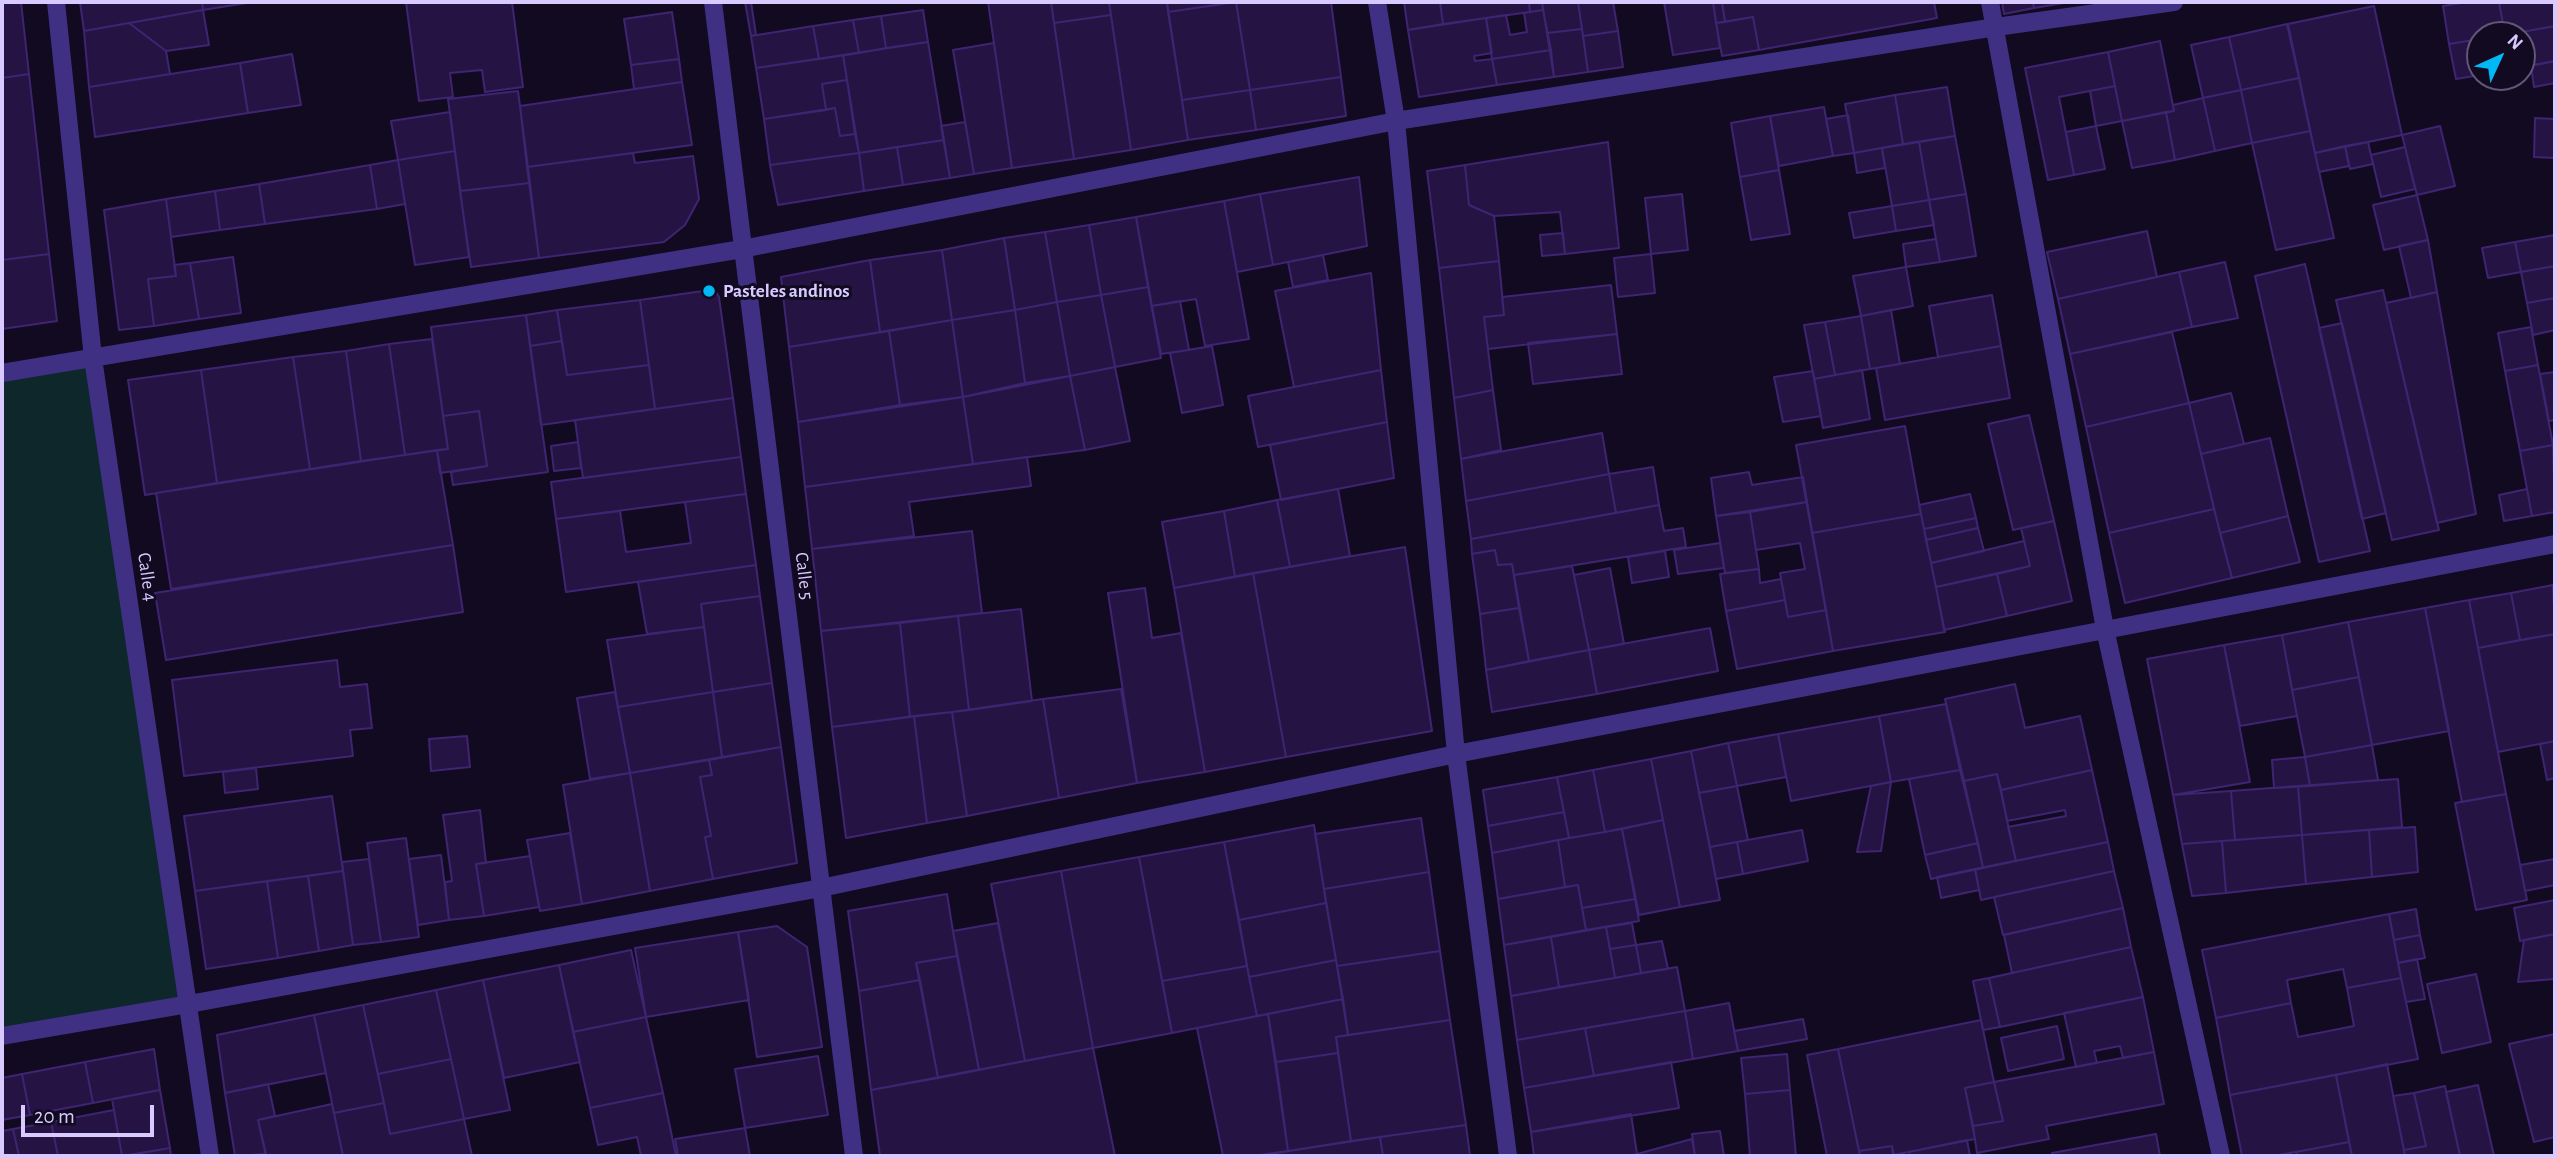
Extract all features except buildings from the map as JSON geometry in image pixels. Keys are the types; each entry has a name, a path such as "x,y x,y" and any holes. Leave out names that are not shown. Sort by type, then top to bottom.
{"street":[{"name":"Calle 4","path":"56,2 93,358 210,1156"},
{"name":"Calle 5","path":"713,2 854,1156"},
{"path":"1377,2 1396,121 1455,754 1508,1156"},
{"path":"1990,2 2105,629 2221,1156"},
{"path":"2,373 742,249 1396,121 1996,27 2174,2"},
{"path":"2,1036 821,888 1455,754 2555,544"}],"green space":[{"path":"93,358 189,1004 2,1036 2,373"}],"place":[{"name":"Pasteles andinos","path":"709,291"}]}
